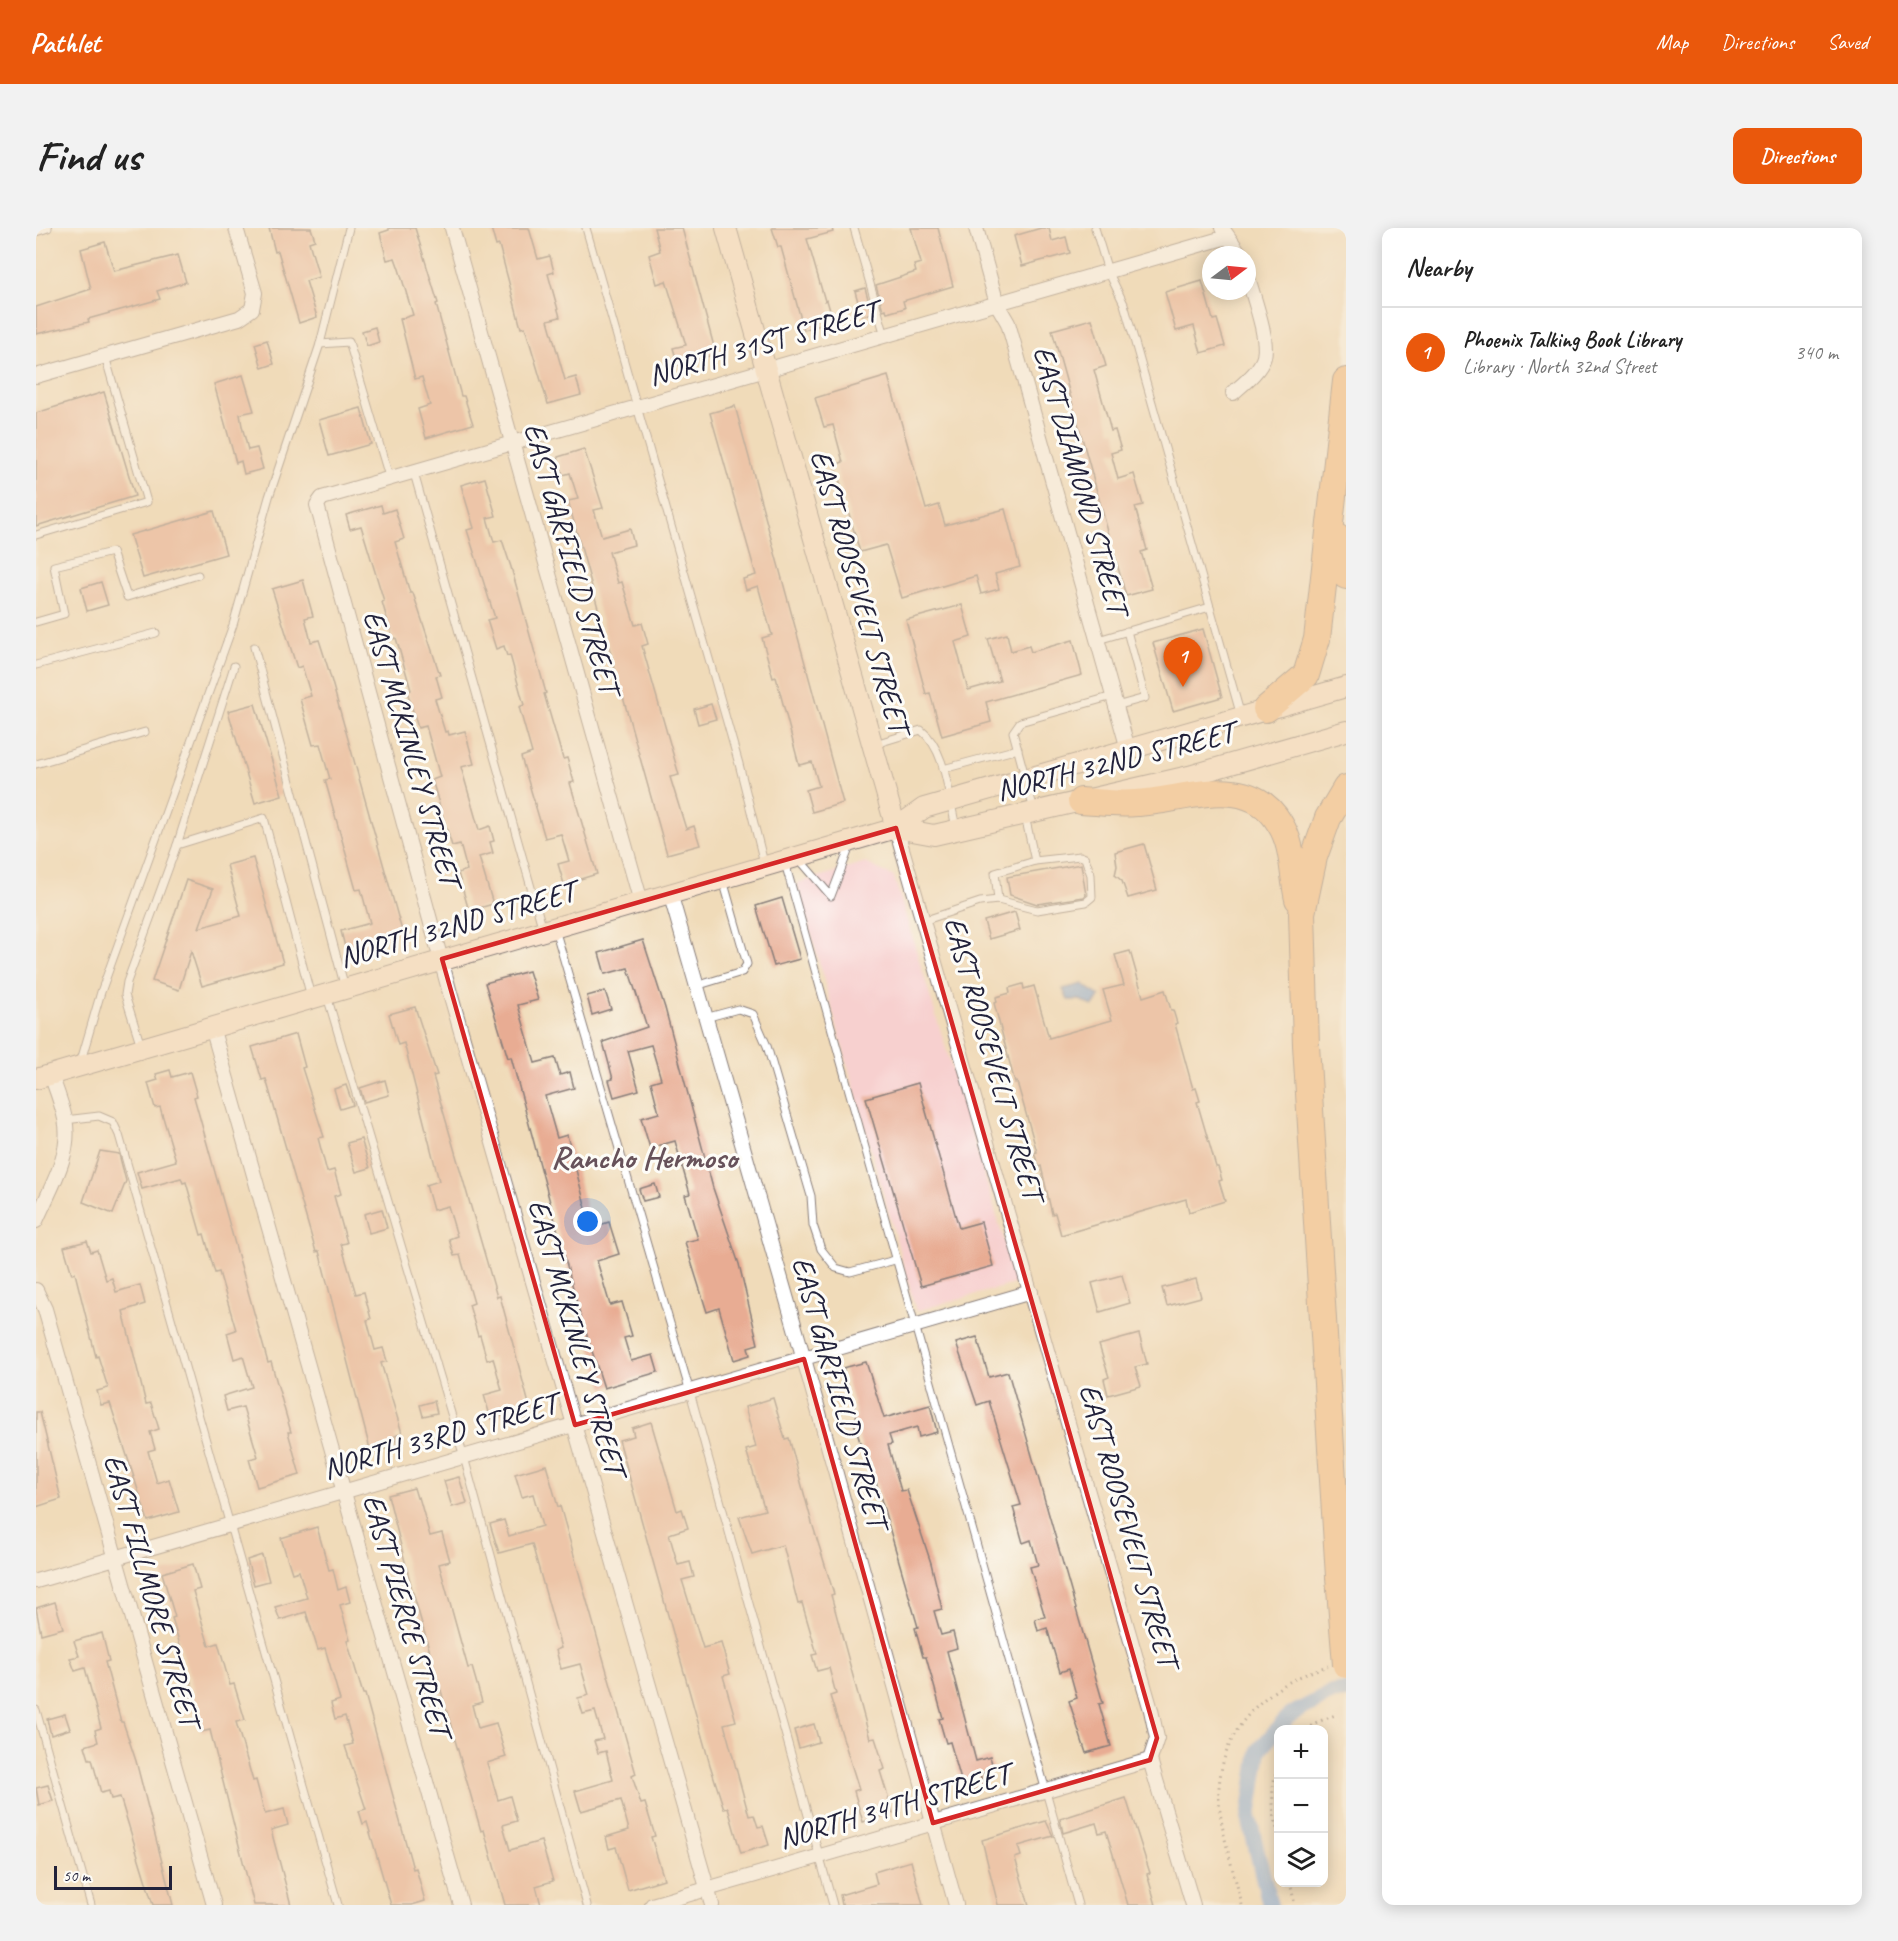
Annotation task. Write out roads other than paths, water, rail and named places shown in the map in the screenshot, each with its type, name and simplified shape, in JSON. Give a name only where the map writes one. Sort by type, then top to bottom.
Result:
[{"type":"highway","points":[[1266,709],[1306,675],[1317,639],[1346,381]]},
{"type":"highway","points":[[1333,503],[1336,532],[1346,576]]},
{"type":"highway","points":[[1302,913],[1314,857],[1328,818],[1346,788]]},
{"type":"highway","points":[[1081,801],[1135,804],[1218,791],[1258,800],[1271,811],[1287,839],[1302,913],[1306,1045],[1339,1577],[1338,1665]]},
{"type":"main road","name":"EAST ROOSEVELT STREET","points":[[726,228],[896,828]]},
{"type":"main road","name":"NORTH 32ND STREET","points":[[44,1077],[896,828],[924,808],[1346,687]]},
{"type":"main road","name":"NORTH 32ND STREET","points":[[896,828],[934,835],[1199,773],[1346,731]]},
{"type":"street","points":[[36,376],[239,318],[252,309],[255,293],[236,228]]},
{"type":"street","name":"EAST GARFIELD STREET","points":[[452,228],[642,902]]},
{"type":"street","name":"EAST DIAMOND STREET","points":[[976,228],[997,304],[1008,322],[1128,749]]},
{"type":"street","points":[[1225,232],[1235,246]]},
{"type":"street","name":"NORTH 31ST STREET","points":[[317,505],[322,498],[1108,272],[1225,232]]},
{"type":"street","points":[[1233,393],[1255,371],[1264,357],[1265,342],[1254,300]]},
{"type":"street","name":"EAST MCKINLEY STREET","points":[[317,505],[442,959],[712,1905]]},
{"type":"street","name":"EAST ROOSEVELT STREET","points":[[896,828],[1151,1710],[1157,1738],[1150,1760],[1193,1905]]},
{"type":"street","name":"EAST GARFIELD STREET","points":[[670,894],[804,1359],[956,1905]]},
{"type":"street","name":"EAST PIERCE STREET","points":[[212,1028],[461,1905]]},
{"type":"street","points":[[36,1221],[63,1159],[67,1134],[65,1120],[44,1077]]},
{"type":"street","name":"EAST FILLMORE STREET","points":[[36,1290],[45,1309],[214,1905]]},
{"type":"street","name":"NORTH 33RD STREET","points":[[36,1581],[1031,1292]]},
{"type":"street","name":"NORTH 34TH STREET","points":[[652,1905],[1150,1760]]},
{"type":"lane","points":[[36,232],[48,228]]},
{"type":"lane","points":[[79,1067],[101,992],[233,625],[268,497],[320,344],[349,228]]},
{"type":"lane","points":[[586,228],[638,406],[764,866]]},
{"type":"lane","points":[[854,228],[885,336]]},
{"type":"lane","points":[[1095,228],[1108,272],[1124,304],[1240,716]]},
{"type":"lane","points":[[320,344],[349,342],[390,480]]},
{"type":"lane","points":[[36,535],[147,502],[105,356]]},
{"type":"lane","points":[[414,473],[690,1392],[833,1905]]},
{"type":"lane","points":[[36,622],[64,614],[54,566],[112,552],[127,597],[198,575]]},
{"type":"lane","points":[[1098,640],[1210,607]]},
{"type":"lane","points":[[1035,861],[1026,778],[1014,732],[1020,722],[1115,701],[1145,698],[1127,631]]},
{"type":"lane","points":[[36,665],[156,633]]},
{"type":"lane","points":[[254,647],[328,993],[464,1457],[587,1905]]},
{"type":"lane","points":[[142,1049],[125,996],[127,982],[177,845],[234,666]]},
{"type":"lane","points":[[872,744],[921,730],[933,740],[943,769],[957,829]]},
{"type":"lane","points":[[36,764],[145,732]]},
{"type":"lane","points":[[943,769],[1018,749]]},
{"type":"lane","points":[[177,845],[264,818],[300,956],[328,993]]},
{"type":"lane","points":[[791,858],[831,896],[852,841]]},
{"type":"lane","points":[[923,921],[980,902],[998,900],[1037,910],[1086,902],[1092,897],[1091,875],[1085,858],[1080,855],[1035,861],[995,873],[998,900]]},
{"type":"lane","points":[[791,858],[913,1326],[1078,1905]]},
{"type":"lane","points":[[696,986],[742,972],[747,964],[722,878]]},
{"type":"lane","points":[[705,1018],[738,1009],[753,1014],[767,1046],[812,1196],[813,1225],[821,1249],[836,1268],[850,1272],[895,1260]]},
{"type":"lane","points":[[65,1120],[99,1116],[113,1122],[119,1135],[338,1905]]},
{"type":"lane","points":[[36,1710],[91,1905]]},
{"type":"water","points":[[1083,984],[1100,997],[1093,1006],[1080,1000],[1068,1000],[1063,989]]},
{"type":"waterway","points":[[1270,1905],[1249,1818],[1259,1750],[1290,1715],[1332,1693],[1346,1691]]},
{"type":"place","name":"Phoenix Talking Book Library","points":[[1183,687]]},
{"type":"district","name":"Rancho Hermoso","points":[[644,1157]]}]
